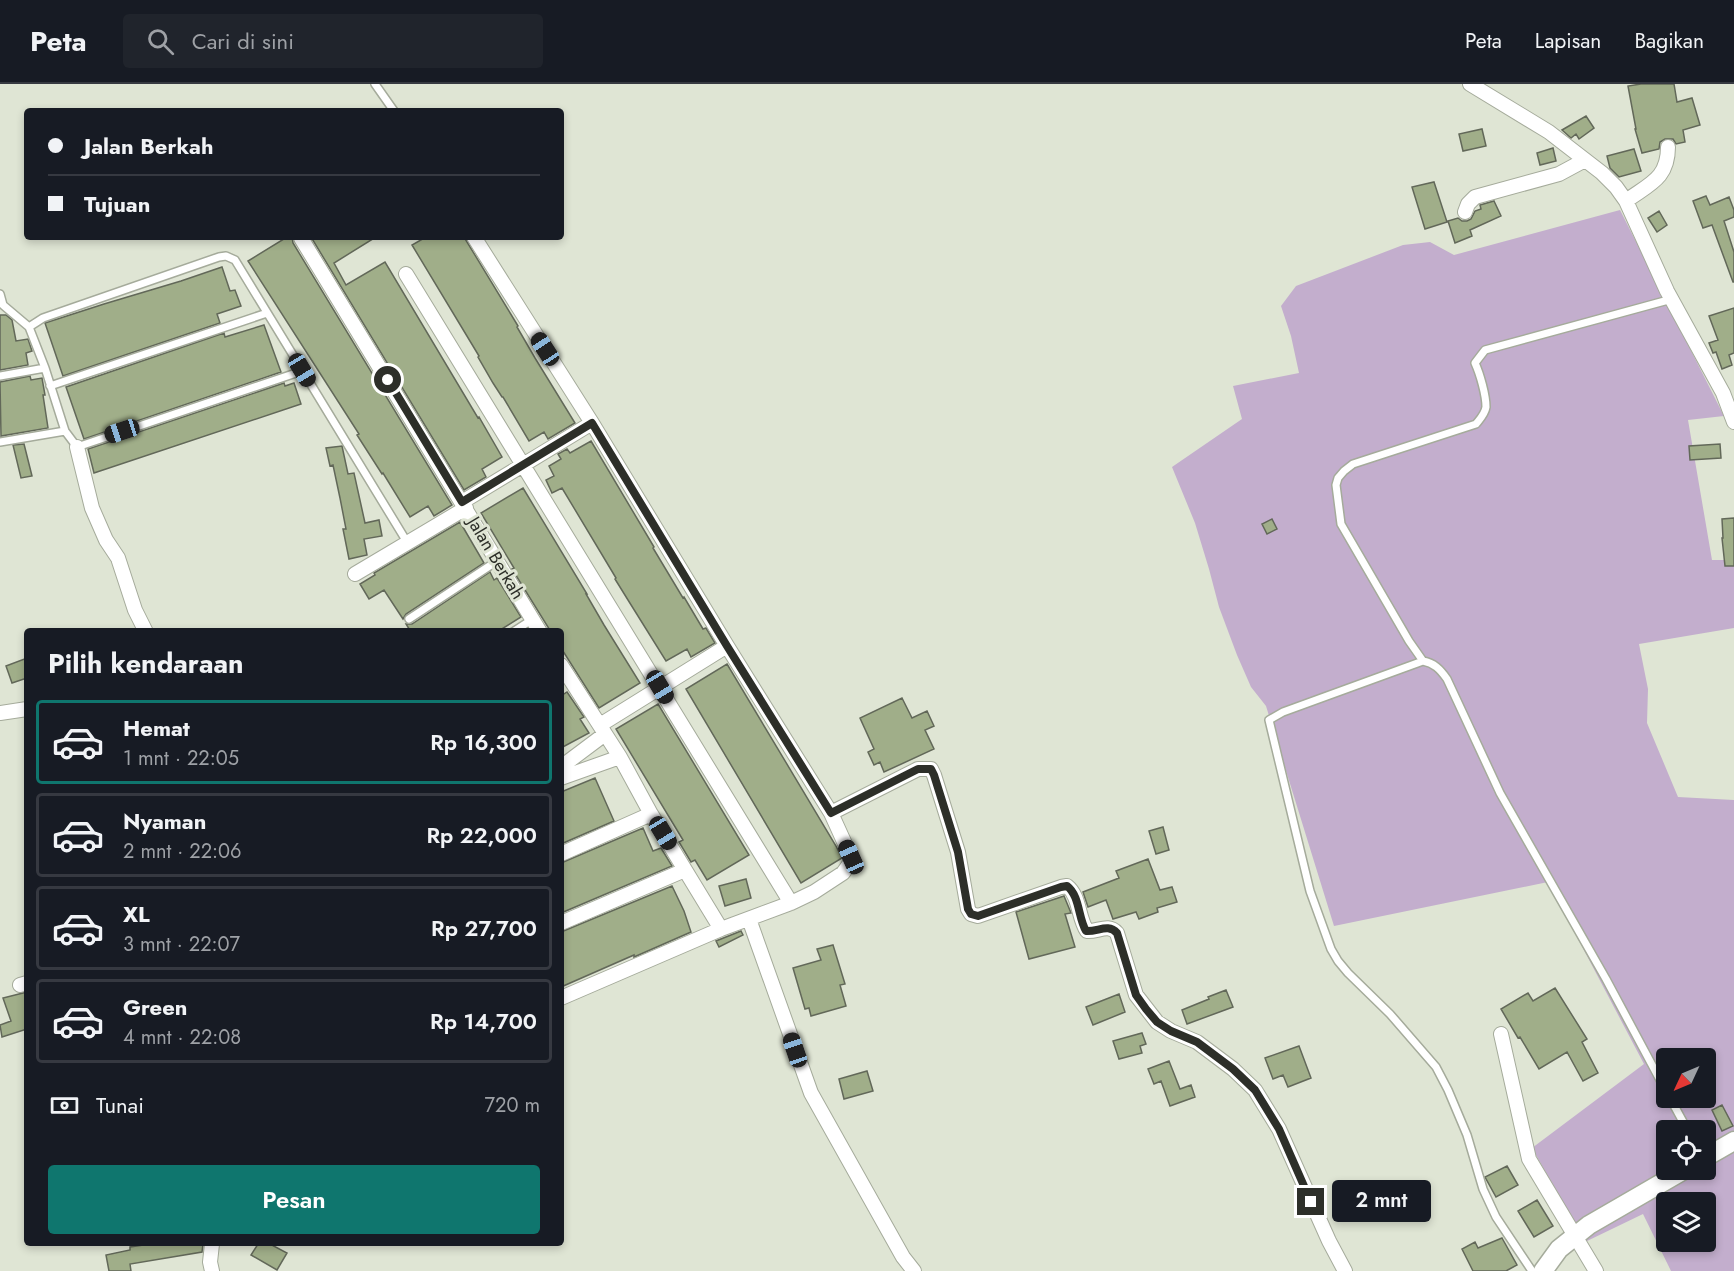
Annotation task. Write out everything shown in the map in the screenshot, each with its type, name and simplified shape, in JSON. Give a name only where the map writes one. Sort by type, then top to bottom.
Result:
[{"type":"street","points":[[1470,84],[1549,132],[1602,172],[1616,187],[1626,201],[1672,299],[1723,393],[1733,418]]},
{"type":"street","points":[[1626,201],[1662,175],[1667,165],[1668,147]]},
{"type":"street","points":[[1465,212],[1468,204],[1475,197],[1559,174],[1586,160]]},
{"type":"street","name":"Jalan Berkah","points":[[302,240],[538,628]]},
{"type":"street","points":[[476,240],[592,423],[831,813],[851,857],[843,873],[814,892],[749,920],[721,928],[564,997]]},
{"type":"street","points":[[406,274],[791,903]]},
{"type":"street","points":[[355,574],[407,543],[523,464],[592,423]]},
{"type":"street","points":[[77,447],[92,508],[117,558],[135,610],[144,628]]},
{"type":"street","points":[[564,764],[602,730],[660,687],[727,646]]},
{"type":"street","points":[[565,681],[620,757],[651,814],[721,928]]},
{"type":"street","points":[[0,713],[24,710]]},
{"type":"street","points":[[564,777],[620,757]]},
{"type":"street","points":[[831,813],[918,769],[931,769],[958,852],[968,909],[971,914],[978,916],[1061,887],[1067,886],[1073,891],[1082,925],[1086,931],[1094,932],[1113,928],[1117,933],[1136,995],[1157,1022],[1197,1042],[1233,1069],[1255,1090],[1279,1129],[1329,1241],[1345,1271]]},
{"type":"street","points":[[564,853],[651,814]]},
{"type":"street","points":[[564,922],[685,870]]},
{"type":"street","points":[[749,920],[811,1093],[903,1257],[914,1271]]},
{"type":"street","points":[[1501,1034],[1529,1159],[1596,1271]]},
{"type":"street","points":[[1716,1151],[1734,1141]]},
{"type":"street","points":[[1543,1271],[1559,1249],[1575,1235],[1667,1180]]},
{"type":"street","points":[[212,1246],[210,1262],[212,1271]]},
{"type":"lane","points":[[375,84],[392,108]]},
{"type":"lane","points":[[29,327],[43,318],[219,257],[226,256],[235,260],[407,543]]},
{"type":"lane","points":[[0,294],[1,305],[29,327],[65,431],[77,447],[302,370]]},
{"type":"lane","points":[[1423,661],[1341,524],[1336,485],[1338,478],[1353,464],[1476,424],[1486,408],[1480,375],[1475,363],[1485,350],[1672,299]]},
{"type":"lane","points":[[50,386],[267,313]]},
{"type":"lane","points":[[0,376],[45,368]]},
{"type":"lane","points":[[0,442],[65,431]]},
{"type":"lane","points":[[409,620],[497,561]]},
{"type":"lane","points":[[519,628],[532,619]]},
{"type":"lane","points":[[1532,1271],[1496,1217],[1483,1189],[1467,1135],[1436,1067],[1390,1014],[1338,962],[1331,949],[1310,891],[1269,723],[1271,717],[1423,661],[1436,666],[1447,679],[1500,793],[1595,958],[1656,1072]]},
{"type":"shaded area","points":[[1620,210],[1724,416],[1688,420],[1712,560],[1734,560],[1734,628],[1639,644],[1648,689],[1647,723],[1678,797],[1734,800],[1734,1271],[1671,1271],[1662,1252],[1716,1252],[1716,1192],[1656,1192],[1656,1240],[1643,1214],[1585,1242],[1532,1148],[1644,1064],[1548,882],[1334,926],[1266,706],[1251,687],[1237,655],[1219,607],[1195,523],[1172,467],[1242,419],[1233,386],[1299,373],[1291,336],[1281,306],[1296,286],[1403,245],[1430,242],[1454,255]]},
{"type":"building","points":[[1674,84],[1677,102],[1692,98],[1700,125],[1683,130],[1685,142],[1676,144],[1673,139],[1665,139],[1660,142],[1659,149],[1642,153],[1635,129],[1628,86]]},
{"type":"building","points":[[1586,116],[1594,128],[1579,139],[1576,134],[1571,138],[1562,130]]},
{"type":"building","points":[[1482,129],[1486,146],[1463,151],[1459,134]]},
{"type":"building","points":[[1553,148],[1556,161],[1540,165],[1537,153]]},
{"type":"building","points":[[1634,149],[1641,171],[1619,177],[1610,168],[1607,156]]},
{"type":"building","points":[[1434,182],[1447,222],[1425,229],[1412,187]]},
{"type":"building","points":[[1706,196],[1710,205],[1729,197],[1734,210],[1734,217],[1724,221],[1734,252],[1734,282],[1712,225],[1703,228],[1693,201]]},
{"type":"building","points":[[1494,201],[1501,216],[1470,230],[1472,236],[1455,243],[1448,221],[1458,218],[1467,221],[1471,219],[1475,211],[1481,209],[1480,205]]},
{"type":"building","points":[[1659,211],[1667,225],[1657,232],[1648,218]]},
{"type":"building","points":[[282,240],[292,240],[452,505],[434,516],[428,506],[410,517],[248,261]]},
{"type":"building","points":[[313,240],[371,240],[334,263],[346,285],[385,262],[479,417],[502,457],[482,469],[486,477],[464,490]]},
{"type":"building","points":[[421,240],[466,240],[575,423],[548,439],[544,432],[529,441],[412,245]]},
{"type":"building","points":[[222,267],[230,291],[235,290],[241,306],[217,314],[220,323],[63,376],[45,323]]},
{"type":"building","points":[[1734,308],[1734,353],[1729,355],[1732,365],[1722,369],[1716,352],[1713,353],[1709,343],[1718,340],[1709,316]]},
{"type":"building","points":[[0,315],[6,315],[12,320],[16,341],[28,339],[32,351],[26,353],[28,365],[0,370]]},
{"type":"building","points":[[264,325],[281,372],[84,439],[66,387],[224,333],[225,337]]},
{"type":"building","points":[[30,376],[31,380],[42,378],[48,428],[1,436],[0,382]]},
{"type":"building","points":[[284,383],[285,386],[294,383],[301,404],[94,473],[88,449]]},
{"type":"building","points":[[591,441],[683,598],[715,643],[691,657],[687,649],[666,661],[562,488],[552,493],[546,480],[554,476],[549,466],[561,459],[558,454],[567,449],[570,453]]},
{"type":"building","points":[[24,444],[32,476],[21,478],[13,445]]},
{"type":"building","points":[[1720,444],[1721,458],[1690,460],[1689,446]]},
{"type":"building","points":[[342,446],[348,474],[354,473],[365,523],[379,520],[382,536],[364,539],[367,555],[349,559],[340,498],[333,465],[330,466],[326,448]]},
{"type":"building","points":[[523,488],[640,683],[599,708],[564,653],[564,628],[549,628],[481,513]]},
{"type":"building","points":[[1734,518],[1734,566],[1725,566],[1722,519]]},
{"type":"building","points":[[1272,519],[1277,529],[1267,534],[1262,524]]},
{"type":"building","points":[[460,522],[484,563],[406,614],[403,619],[384,590],[369,599],[360,584],[375,575],[374,573]]},
{"type":"building","points":[[490,572],[494,580],[497,578],[521,617],[503,628],[408,628],[406,624],[412,624]]},
{"type":"building","points":[[24,659],[24,679],[12,683],[6,666]]},
{"type":"building","points":[[727,664],[842,858],[801,883],[686,689]]},
{"type":"building","points":[[567,692],[584,717],[580,719],[589,733],[564,746],[564,694]]},
{"type":"building","points":[[902,698],[912,718],[927,711],[934,726],[925,730],[934,749],[884,772],[880,762],[874,765],[868,752],[874,749],[860,718]]},
{"type":"building","points":[[658,704],[749,855],[707,880],[695,860],[691,862],[679,842],[683,840],[616,729]]},
{"type":"building","points":[[595,778],[614,821],[564,843],[564,791]]},
{"type":"building","points":[[1163,827],[1169,850],[1156,854],[1149,831]]},
{"type":"building","points":[[643,828],[653,851],[661,848],[672,866],[564,912],[564,862]]},
{"type":"building","points":[[1148,859],[1160,890],[1172,887],[1177,902],[1157,908],[1158,912],[1139,919],[1136,912],[1113,919],[1106,900],[1088,907],[1083,892],[1119,878],[1116,871]]},
{"type":"building","points":[[746,879],[751,898],[725,906],[719,886]]},
{"type":"building","points":[[672,886],[691,932],[564,986],[564,931]]},
{"type":"building","points":[[1064,896],[1071,913],[1065,914],[1075,947],[1029,959],[1016,912]]},
{"type":"building","points":[[741,931],[743,935],[719,947],[716,941]]},
{"type":"building","points":[[833,945],[845,984],[840,985],[846,1006],[811,1016],[809,1008],[805,1009],[793,968],[821,960],[817,949]]},
{"type":"building","points":[[1555,988],[1587,1039],[1582,1042],[1598,1073],[1583,1081],[1567,1052],[1539,1069],[1501,1009],[1528,993],[1533,1001]]},
{"type":"building","points":[[1226,990],[1233,1007],[1187,1024],[1182,1010]]},
{"type":"building","points":[[24,993],[24,1030],[2,1037],[0,1025],[11,1021],[3,998]]},
{"type":"building","points":[[1119,994],[1125,1012],[1093,1025],[1086,1007]]},
{"type":"building","points":[[1142,1033],[1146,1044],[1140,1046],[1142,1053],[1119,1059],[1113,1041]]},
{"type":"building","points":[[1299,1046],[1311,1078],[1288,1087],[1283,1075],[1273,1079],[1265,1058]]},
{"type":"building","points":[[1169,1061],[1180,1089],[1191,1085],[1195,1097],[1170,1106],[1161,1081],[1154,1084],[1148,1069]]},
{"type":"building","points":[[867,1071],[873,1091],[844,1099],[839,1079]]},
{"type":"building","points":[[1722,1105],[1733,1126],[1722,1131],[1712,1110]]},
{"type":"building","points":[[1507,1166],[1518,1185],[1496,1197],[1485,1177]]},
{"type":"building","points":[[1537,1200],[1553,1226],[1534,1237],[1518,1211]]},
{"type":"building","points":[[1502,1238],[1517,1265],[1506,1271],[1473,1271],[1462,1249],[1475,1242],[1478,1248]]},
{"type":"building","points":[[203,1246],[202,1252],[130,1264],[131,1271],[109,1271],[106,1255],[130,1250],[130,1247]]},
{"type":"building","points":[[257,1246],[274,1246],[287,1253],[277,1270],[251,1255]]},
{"type":"route","points":[[388,380],[462,502],[592,423],[831,813],[918,769],[931,769],[958,852],[968,909],[971,914],[978,916],[1061,887],[1067,886],[1073,891],[1082,925],[1086,931],[1094,932],[1113,928],[1117,933],[1136,995],[1157,1022],[1197,1042],[1233,1069],[1255,1090],[1279,1129],[1311,1202]]}]
